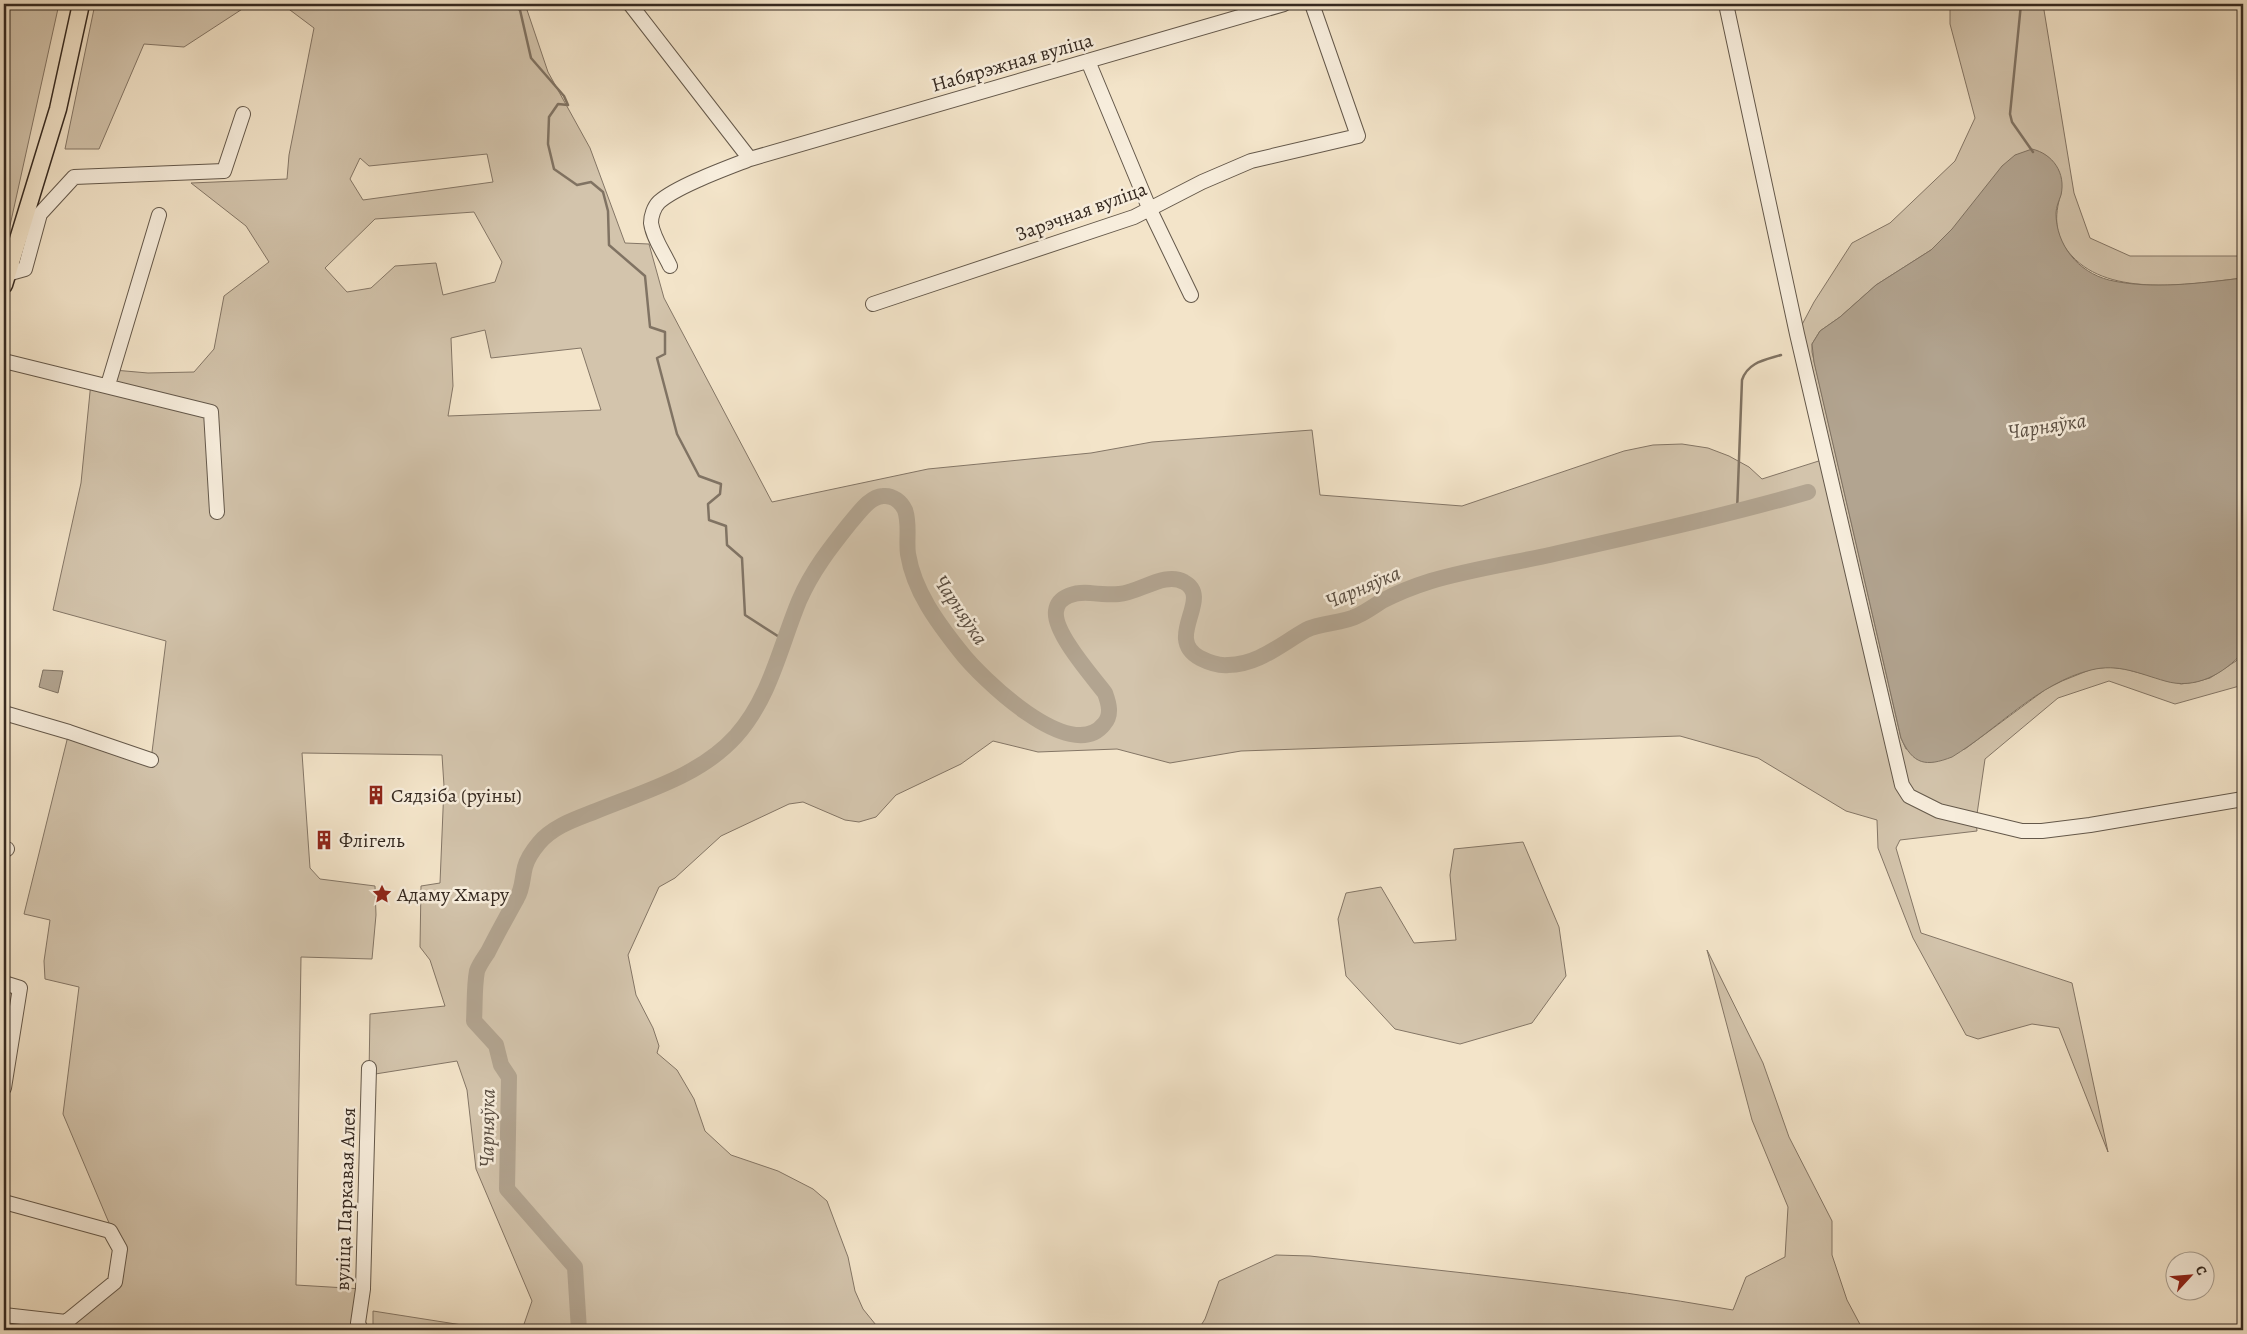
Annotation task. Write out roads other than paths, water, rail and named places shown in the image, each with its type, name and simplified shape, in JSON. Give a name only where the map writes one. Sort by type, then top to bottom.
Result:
[{"type":"main road","points":[[6,279],[58,109],[81,4]]},
{"type":"street","points":[[630,4],[750,159]]},
{"type":"street","name":"Набярэжная вуліца","points":[[670,266],[654,233],[652,214],[660,201],[704,178],[750,159],[1284,4]]},
{"type":"street","name":"Зарэчная вуліца","points":[[873,304],[1150,210],[1202,182],[1251,161],[1358,136],[1312,4]]},
{"type":"street","points":[[1726,4],[1797,334],[1902,785],[1909,796],[1939,812],[2022,831],[2068,829],[2243,799]]},
{"type":"street","points":[[1088,61],[1150,210],[1191,295]]},
{"type":"street","points":[[6,279],[25,269],[40,214],[74,177],[224,171],[242,114]]},
{"type":"street","points":[[108,385],[159,215]]},
{"type":"street","points":[[4,361],[212,412],[217,512]]},
{"type":"street","points":[[4,713],[69,732],[151,760]]},
{"type":"street","points":[[4,983],[20,988],[4,1088]]},
{"type":"street","name":"вуліца Паркавая Алея","points":[[360,1330],[358,1323],[363,1290],[369,1068]]},
{"type":"street","points":[[4,1202],[110,1231],[120,1249],[115,1282],[66,1322],[4,1315]]},
{"type":"water","points":[[2032,149],[2046,155],[2060,172],[2062,187],[2056,213],[2060,236],[2071,255],[2088,271],[2109,280],[2142,285],[2176,285],[2243,278],[2243,652],[2218,673],[2198,682],[2176,683],[2129,670],[2110,668],[2091,670],[2072,676],[2036,696],[1952,757],[1928,763],[1916,759],[1910,754],[1901,738],[1814,362],[1812,344],[1820,331],[1840,317],[1876,285],[1931,250],[1952,229],[2002,166],[2015,155]]},
{"type":"water","points":[[43,670],[63,671],[58,693],[39,687]]},
{"type":"waterway","points":[[511,4],[520,10],[531,58],[564,96],[568,105],[558,104],[549,117],[548,144],[554,169],[577,185],[591,182],[603,192],[608,211],[609,245],[645,276],[650,327],[665,332],[665,354],[657,358],[677,434],[699,476],[721,484],[720,494],[708,504],[709,520],[726,526],[727,545],[742,558],[745,615],[784,640]]},
{"type":"waterway","points":[[2021,4],[2010,114],[2012,122],[2033,152]]},
{"type":"waterway","points":[[1737,512],[1742,380],[1748,369],[1753,365],[1781,355]]},
{"type":"waterway","name":"Чарняўка","points":[[579,1330],[575,1267],[507,1189],[509,1077],[501,1065],[496,1045],[474,1021],[477,971],[519,894],[527,861],[545,837],[573,820],[652,789],[689,772],[722,750],[736,736],[748,721],[766,689],[799,601],[810,580],[843,532],[873,499],[883,496],[890,497],[899,502],[905,510],[908,554],[915,581],[935,617],[951,640],[971,663],[1006,697],[1027,713],[1049,726],[1070,734],[1089,734],[1107,721],[1109,705],[1105,693],[1074,654],[1057,620],[1056,611],[1060,601],[1074,594],[1127,593],[1160,581],[1177,579],[1192,589],[1194,598],[1186,640],[1190,650],[1200,658],[1213,663],[1224,665],[1239,664],[1249,662],[1269,653],[1306,630],[1351,619],[1394,595],[1431,581],[1473,570],[1677,526],[1808,492]]},
{"type":"place","name":"Сядзіба (руіны)","points":[[376,795]]},
{"type":"place","name":"Флігель","points":[[324,840]]},
{"type":"place","name":"Адаму Хмару","points":[[382,894]]}]
